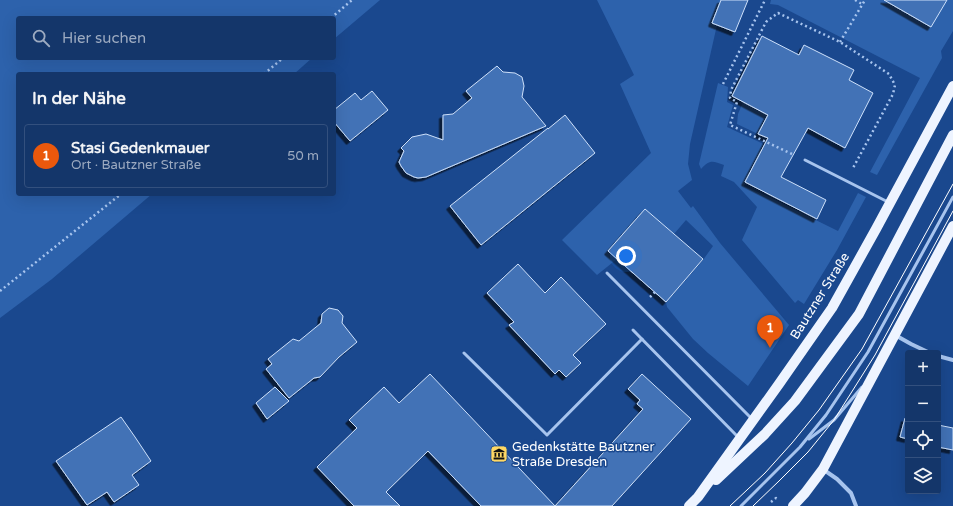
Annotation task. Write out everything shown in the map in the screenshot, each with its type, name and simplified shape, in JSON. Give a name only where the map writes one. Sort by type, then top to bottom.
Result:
[{"type":"main road","name":"Bautzner Straße","points":[[689,506],[698,497],[754,420],[832,308],[953,86]]},
{"type":"main road","points":[[698,497],[765,434],[795,401],[859,314],[953,135]]},
{"type":"main road","points":[[793,506],[824,469],[953,226]]},
{"type":"street","points":[[895,335],[924,350]]},
{"type":"street","points":[[941,357],[953,360]]},
{"type":"street","points":[[824,469],[851,493],[856,506]]},
{"type":"lane","points":[[805,160],[890,202]]},
{"type":"lane","points":[[741,506],[800,448],[826,415],[868,352],[953,197]]},
{"type":"lane","points":[[607,273],[754,420]]},
{"type":"lane","points":[[633,330],[740,439]]},
{"type":"lane","points":[[464,353],[547,435],[642,339]]},
{"type":"lane","points":[[804,442],[834,420],[877,369]]},
{"type":"path","points":[[333,16],[352,0]]},
{"type":"path","points":[[723,84],[764,0]]},
{"type":"path","points":[[855,0],[862,4]]},
{"type":"path","points":[[840,42],[865,0]]},
{"type":"path","points":[[805,160],[730,125],[737,102],[730,98],[731,90],[766,22],[778,13],[840,42],[889,74],[895,85],[893,94],[846,180]]},
{"type":"path","points":[[266,72],[281,60]]},
{"type":"path","points":[[0,291],[119,196]]},
{"type":"shaded area","points":[[0,0],[380,0],[336,37],[336,16],[16,16],[16,60],[310,60],[296,72],[16,72],[16,196],[150,196],[52,279],[0,318]]},
{"type":"shaded area","points":[[597,0],[721,0],[712,23],[717,25],[690,144],[688,164],[692,180],[678,191],[691,208],[693,206],[720,243],[789,325],[748,386],[693,339],[667,307],[666,302],[703,260],[713,246],[686,220],[674,234],[645,209],[608,251],[617,259],[597,275],[562,240],[651,153],[620,84],[634,75]]},
{"type":"shaded area","points":[[771,0],[953,0],[953,31],[941,51],[942,58],[877,175],[870,172],[920,78],[778,5],[770,4]]},
{"type":"shaded area","points":[[718,83],[728,87],[727,102],[733,105],[727,127],[768,146],[755,164],[744,186],[838,231],[858,193],[866,197],[837,250],[804,304],[798,300],[795,303],[742,240],[757,207],[734,182],[721,176],[724,165],[716,162],[709,162],[701,169],[699,164]]},
{"type":"shaded area","points":[[743,102],[768,115],[758,134],[737,124],[738,114]]},
{"type":"building","points":[[721,0],[748,0],[735,32],[712,23]]},
{"type":"building","points":[[884,0],[947,0],[931,27]]},
{"type":"building","points":[[762,36],[799,55],[804,45],[854,70],[849,80],[873,93],[845,148],[808,128],[781,177],[826,200],[817,219],[745,182],[768,138],[758,134],[768,115],[732,96]]},
{"type":"building","points":[[497,66],[503,72],[515,73],[522,77],[524,86],[522,97],[546,126],[426,177],[418,178],[406,173],[399,162],[404,151],[401,148],[412,137],[426,134],[443,140],[443,115],[453,114],[472,98],[466,91]]},
{"type":"building","points":[[372,91],[388,110],[350,141],[336,124],[336,108],[355,93],[361,100]]},
{"type":"building","points":[[565,115],[595,153],[481,245],[450,206]]},
{"type":"building","points":[[645,209],[703,259],[666,302],[608,251]]},
{"type":"building","points":[[518,264],[545,293],[561,277],[606,324],[573,355],[581,363],[566,377],[559,370],[555,374],[509,325],[514,322],[487,293]]},
{"type":"building","points":[[329,308],[338,310],[343,316],[342,323],[357,342],[339,357],[320,377],[314,378],[289,398],[266,369],[272,364],[268,359],[293,339],[299,341],[321,323],[322,314]]},
{"type":"building","points":[[430,374],[555,506],[481,506],[428,451],[386,492],[400,506],[354,506],[317,467],[357,428],[349,420],[384,387],[399,403]]},
{"type":"building","points":[[642,374],[691,419],[612,506],[555,506],[643,409],[637,404],[640,400],[628,389]]},
{"type":"building","points":[[275,387],[289,401],[267,419],[256,403]]},
{"type":"building","points":[[121,417],[151,461],[132,475],[139,485],[114,502],[107,492],[87,505],[56,461]]},
{"type":"building","points":[[905,418],[905,438],[900,437]]},
{"type":"building","points":[[941,426],[953,428],[953,450],[941,448]]},
{"type":"tram line","points":[[730,506],[765,473],[792,443],[819,410],[862,349],[953,184]]},
{"type":"tram line","points":[[753,506],[808,452],[834,420],[875,355],[953,211]]},
{"type":"place","name":"Stasi Gedenkmauer","points":[[770,348]]},
{"type":"place","name":"Gedenkstätte Bautzner Straße Dresden","points":[[499,454]]}]
